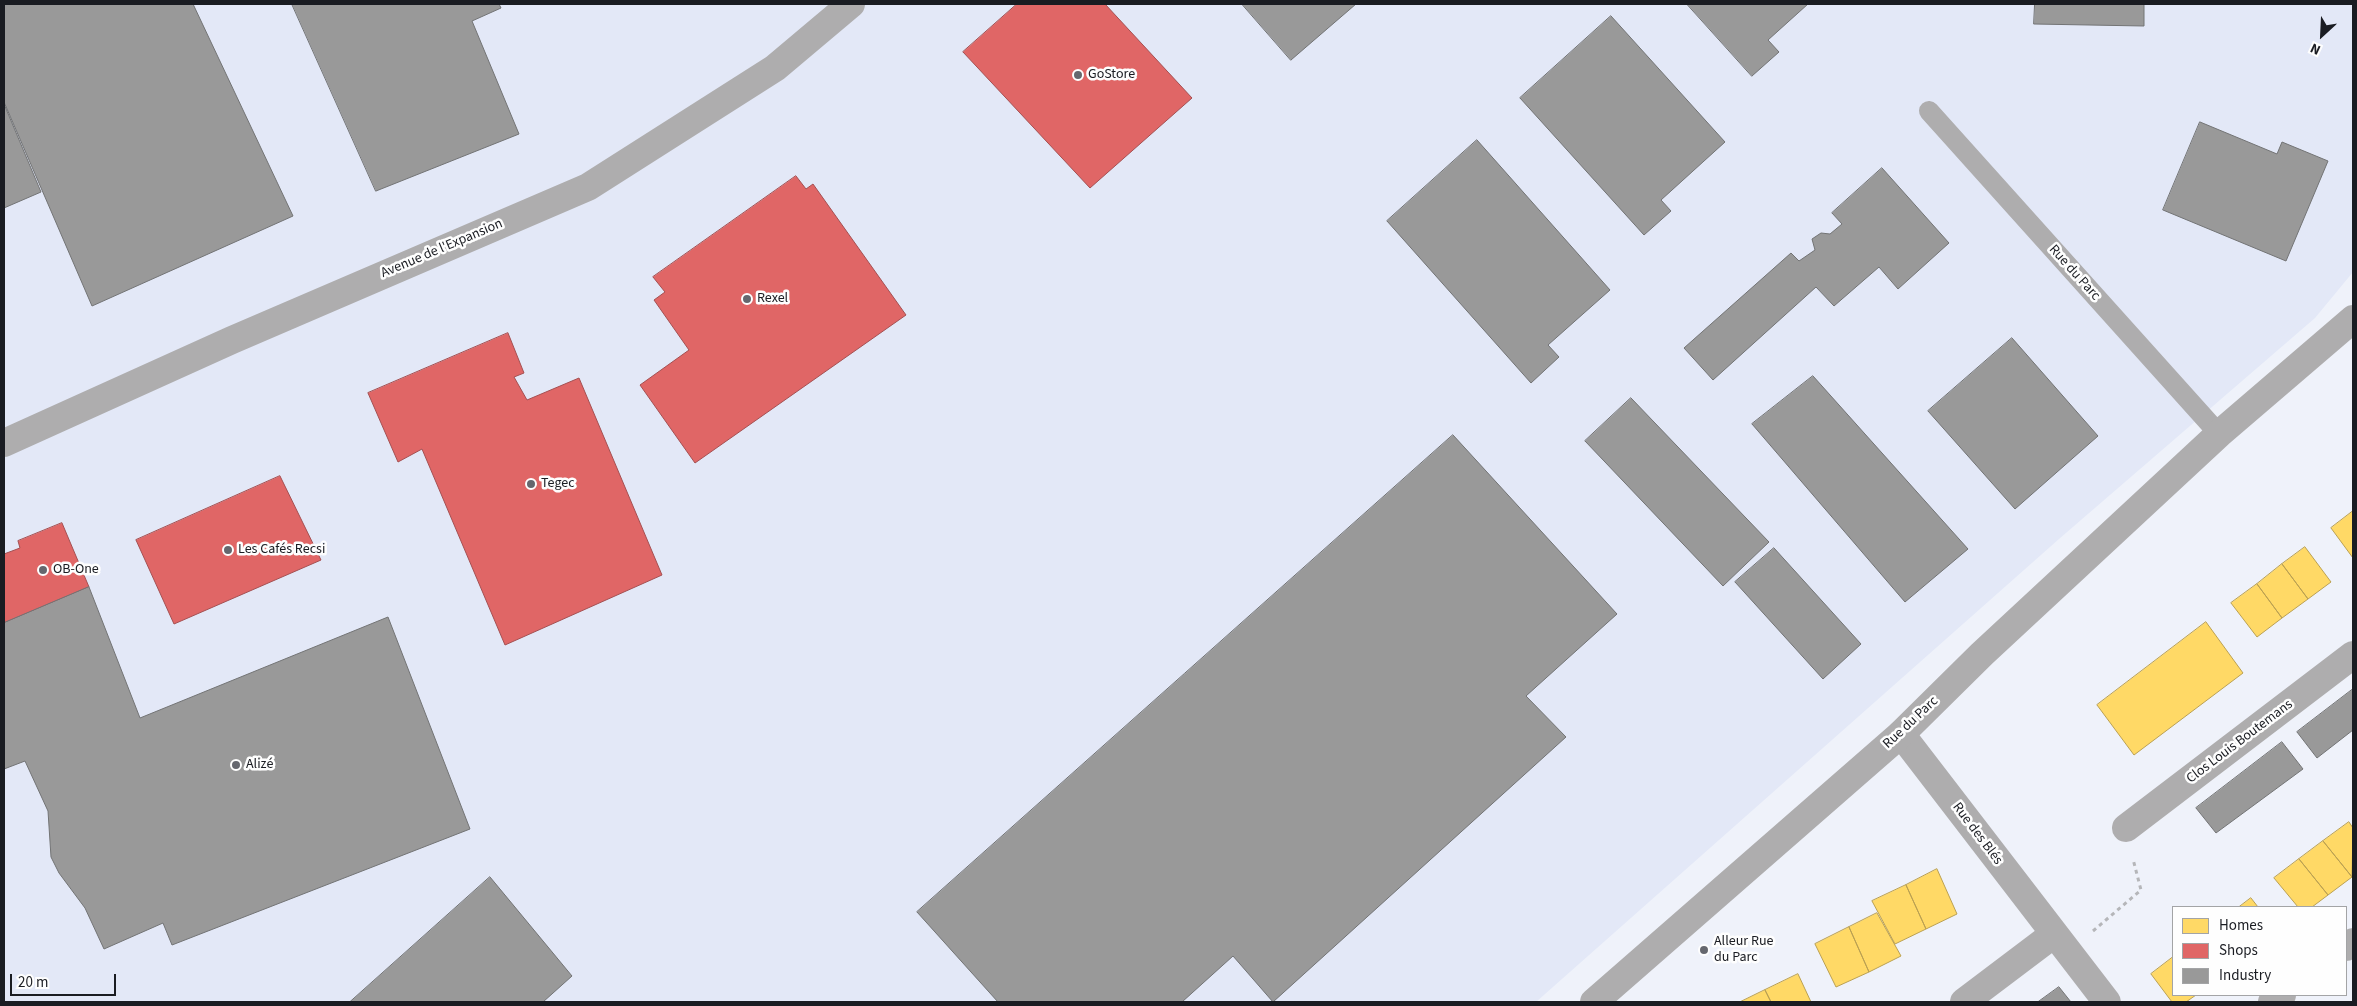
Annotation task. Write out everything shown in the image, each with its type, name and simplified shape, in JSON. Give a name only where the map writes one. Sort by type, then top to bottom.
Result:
[{"type":"street","name":"Avenue de l'Expansion","points":[[4,443],[232,340],[588,187],[775,68],[851,4]]},
{"type":"street","name":"Rue du Parc","points":[[1594,1002],[1901,734],[1982,654],[2219,434],[2353,319]]},
{"type":"street","name":"Clos Louis Boutemans","points":[[2126,828],[2353,655]]},
{"type":"street","name":"Rue des Blés","points":[[1901,734],[2107,1002]]},
{"type":"street","points":[[1964,1002],[2061,943]]},
{"type":"lane","name":"Rue du Parc","points":[[1929,111],[2219,434]]},
{"type":"path","points":[[2061,943],[2140,890],[2126,828]]},
{"type":"shaded area","points":[[4,4],[2353,4],[2353,272],[2315,318],[2059,539],[1536,1002],[4,1002]]},
{"type":"building: Homes","points":[[2353,511],[2353,558],[2331,528]]},
{"type":"building: Homes","points":[[2305,547],[2331,582],[2308,599],[2282,564]]},
{"type":"building: Homes","points":[[2282,564],[2308,599],[2282,618],[2257,584]]},
{"type":"building: Homes","points":[[2257,584],[2282,618],[2257,637],[2231,603]]},
{"type":"building: Homes","points":[[2206,622],[2243,673],[2134,755],[2097,705]]},
{"type":"building: Homes","points":[[2349,822],[2353,828],[2352,877],[2323,841]]},
{"type":"building: Homes","points":[[2323,841],[2352,877],[2328,895],[2299,859]]},
{"type":"building: Homes","points":[[2299,859],[2328,895],[2313,906],[2297,906],[2274,878]]},
{"type":"building: Homes","points":[[1937,869],[1957,914],[1926,929],[1906,885]]},
{"type":"building: Homes","points":[[1906,885],[1926,929],[1895,944],[1872,901]]},
{"type":"building: Homes","points":[[2251,898],[2257,906],[2240,906]]},
{"type":"building: Homes","points":[[1877,913],[1901,956],[1869,972],[1849,927]]},
{"type":"building: Homes","points":[[1849,927],[1869,972],[1836,987],[1815,944]]},
{"type":"building: Homes","points":[[2172,958],[2172,996],[2195,996],[2186,1002],[2172,1002],[2151,974]]},
{"type":"building: Homes","points":[[1798,974],[1811,1002],[1771,1002],[1765,990]]},
{"type":"building: Homes","points":[[1765,990],[1771,1002],[1740,1002]]},
{"type":"building: Shops","name":"GoStore","points":[[1017,4],[1105,4],[1192,98],[1090,188],[963,52]]},
{"type":"building: Shops","points":[[796,176],[806,189],[813,184],[906,315],[695,463],[640,385],[689,350],[654,300],[665,292],[653,277]]},
{"type":"building: Shops","name":"Tegec","points":[[508,333],[524,373],[514,377],[527,400],[579,378],[662,575],[505,645],[422,449],[398,462],[368,393]]},
{"type":"building: Shops","name":"Les Cafés Recsi","points":[[280,476],[321,560],[174,624],[136,540]]},
{"type":"building: Shops","name":"OB-One","points":[[62,523],[89,587],[4,623],[4,554],[20,548],[18,541]]},
{"type":"building: Industry","points":[[4,4],[193,4],[293,216],[92,306],[4,102]]},
{"type":"building: Industry","points":[[292,4],[499,4],[501,8],[472,21],[519,134],[376,191]]},
{"type":"building: Industry","points":[[1242,4],[1356,4],[1291,60]]},
{"type":"building: Industry","points":[[1687,4],[1808,4],[1768,40],[1779,52],[1752,76]]},
{"type":"building: Industry","points":[[2035,4],[2144,4],[2144,26],[2034,24]]},
{"type":"building: Industry","points":[[1611,16],[1725,142],[1661,200],[1671,211],[1644,235],[1520,98]]},
{"type":"building: Industry","points":[[4,104],[41,192],[4,208]]},
{"type":"building: Industry","points":[[2200,122],[2277,154],[2282,142],[2328,161],[2286,261],[2163,210]]},
{"type":"building: Industry","points":[[1477,140],[1610,290],[1548,345],[1559,357],[1531,383],[1387,221]]},
{"type":"building: Industry","points":[[1882,168],[1949,243],[1898,289],[1879,267],[1834,306],[1816,287],[1713,380],[1684,348],[1791,253],[1799,261],[1815,250],[1812,239],[1821,233],[1830,234],[1842,224],[1832,213]]},
{"type":"building: Industry","points":[[2012,338],[2098,436],[2015,509],[1928,411]]},
{"type":"building: Industry","points":[[1813,376],[1968,549],[1905,602],[1752,424]]},
{"type":"building: Industry","points":[[1631,398],[1769,542],[1723,586],[1585,441]]},
{"type":"building: Industry","points":[[1453,435],[1617,614],[1526,696],[1566,737],[1273,1002],[1233,956],[1182,1002],[998,1002],[917,912]]},
{"type":"building: Industry","points":[[1774,548],[1861,644],[1823,679],[1735,582]]},
{"type":"building: Industry","name":"Alizé","points":[[89,587],[140,718],[388,617],[470,829],[172,945],[163,923],[104,949],[85,908],[59,873],[51,857],[48,811],[25,761],[4,769],[4,623]]},
{"type":"building: Industry","points":[[2353,689],[2353,730],[2317,758],[2297,732]]},
{"type":"building: Industry","points":[[2282,742],[2303,769],[2216,833],[2196,808]]},
{"type":"building: Industry","points":[[490,877],[572,976],[543,1002],[350,1002]]},
{"type":"building: Industry","points":[[2059,987],[2071,1002],[2038,1002]]},
{"type":"place","name":"GoStore","points":[[1078,75]]},
{"type":"place","name":"Rexel","points":[[747,299]]},
{"type":"place","name":"Tegec","points":[[531,484]]},
{"type":"place","name":"Les Cafés Recsi","points":[[228,550]]},
{"type":"place","name":"OB-One","points":[[43,570]]},
{"type":"place","name":"Alizé","points":[[236,765]]},
{"type":"place","name":"Alleur Rue du Parc","points":[[1704,950]]}]
